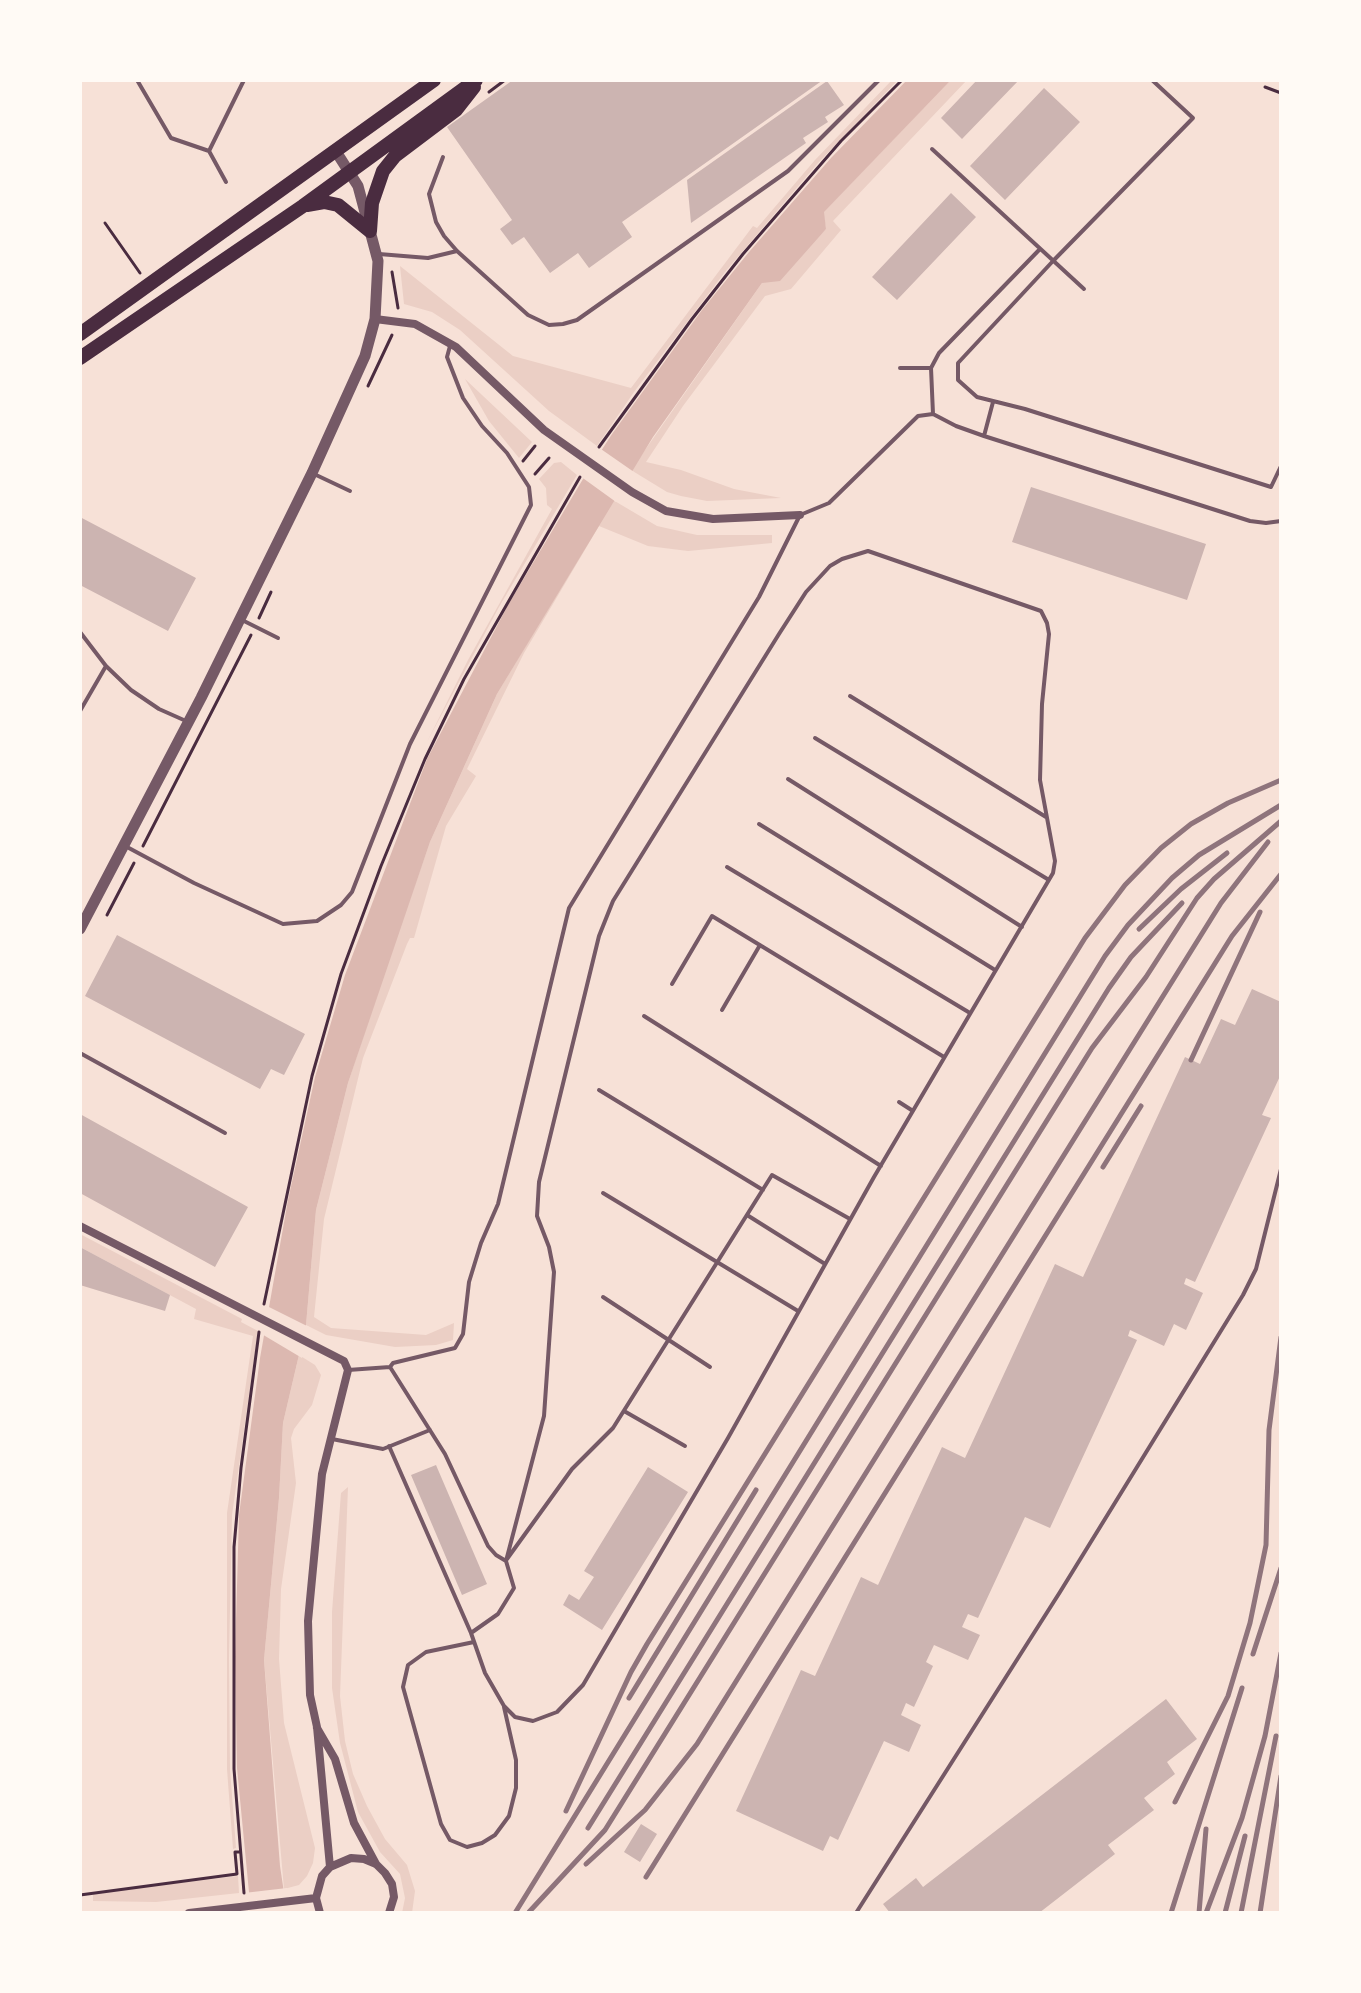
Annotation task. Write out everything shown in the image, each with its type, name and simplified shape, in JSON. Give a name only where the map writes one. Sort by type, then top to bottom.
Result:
[{"type":"highway","points":[[80,334],[434,80]]},
{"type":"highway","points":[[80,358],[303,206],[478,80]]},
{"type":"highway","points":[[370,231],[372,203],[383,171],[395,156],[456,110],[478,80]]},
{"type":"highway","points":[[303,206],[324,202],[338,205],[370,231]]},
{"type":"street","points":[[80,929],[189,722],[312,473],[365,356],[375,319],[379,287],[376,254],[358,186],[335,150]]},
{"type":"street","points":[[375,319],[415,324],[450,344],[544,430],[632,492],[666,511],[698,518],[800,515]]},
{"type":"street","points":[[80,1226],[339,1357],[348,1370],[322,1474],[308,1621],[310,1695],[317,1727],[330,1867]]},
{"type":"street","points":[[317,1727],[335,1759],[354,1823],[376,1864],[392,1884],[394,1897],[389,1913]]},
{"type":"street","points":[[320,1913],[317,1887],[330,1867],[351,1858],[376,1864]]},
{"type":"street","points":[[189,1913],[316,1898]]},
{"type":"lane","points":[[137,80],[171,138],[209,151],[226,182]]},
{"type":"lane","points":[[209,151],[244,80]]},
{"type":"lane","points":[[443,157],[429,194],[436,222],[457,251],[528,315],[549,325],[577,320],[788,171],[879,80]]},
{"type":"lane","points":[[1152,80],[1193,118],[958,363],[958,380],[977,397],[1025,409],[1271,487],[1281,466]]},
{"type":"lane","points":[[932,149],[1084,289]]},
{"type":"lane","points":[[933,414],[931,368],[939,353],[1040,249]]},
{"type":"lane","points":[[376,254],[428,258],[457,251]]},
{"type":"lane","points":[[124,845],[283,924],[317,921],[341,905],[352,892],[410,744],[531,505],[529,487],[507,453],[482,426],[463,398],[447,357],[450,344]]},
{"type":"lane","points":[[900,368],[931,368]]},
{"type":"lane","points":[[984,436],[993,402]]},
{"type":"lane","points":[[348,1370],[390,1367],[393,1363],[455,1348],[463,1334],[469,1282],[498,1204],[569,908],[759,597],[800,515],[829,503],[918,416],[933,414],[984,436],[1250,521],[1281,521]]},
{"type":"lane","points":[[312,473],[350,491]]},
{"type":"lane","points":[[389,1446],[471,1633],[485,1673],[504,1706],[515,1717],[533,1721],[557,1712],[583,1685],[1049,880],[1055,861],[1040,780],[1040,737],[1049,634],[1041,611],[868,551],[856,553],[830,566],[806,592],[613,901],[599,936],[537,1191],[537,1216],[549,1247],[554,1272],[544,1416],[506,1561],[514,1588],[508,1601],[490,1621],[471,1633]]},
{"type":"lane","points":[[240,619],[278,638]]},
{"type":"lane","points":[[80,632],[106,666],[131,690],[159,709],[189,722]]},
{"type":"lane","points":[[80,711],[106,666]]},
{"type":"lane","points":[[850,696],[1046,817]]},
{"type":"lane","points":[[815,738],[1049,880]]},
{"type":"lane","points":[[788,779],[1022,927]]},
{"type":"lane","points":[[759,824],[995,970]]},
{"type":"lane","points":[[727,867],[970,1013]]},
{"type":"lane","points":[[672,984],[712,916],[944,1057]]},
{"type":"lane","points":[[722,1010],[760,945]]},
{"type":"lane","points":[[644,1016],[881,1166]]},
{"type":"lane","points":[[80,1053],[225,1133]]},
{"type":"lane","points":[[599,1090],[763,1190]]},
{"type":"lane","points":[[899,1102],[913,1111]]},
{"type":"lane","points":[[856,1913],[1060,1592],[1243,1295],[1256,1269],[1281,1169]]},
{"type":"lane","points":[[506,1561],[572,1469],[601,1443],[624,1411],[772,1175],[850,1219]]},
{"type":"lane","points":[[603,1193],[798,1311]]},
{"type":"lane","points":[[747,1215],[825,1264]]},
{"type":"lane","points":[[603,1297],[710,1367]]},
{"type":"lane","points":[[390,1367],[445,1454],[488,1546],[506,1561]]},
{"type":"lane","points":[[624,1411],[685,1446]]},
{"type":"lane","points":[[329,1439],[374,1448],[389,1446],[430,1430]]},
{"type":"lane","points":[[474,1642],[426,1652],[408,1665],[403,1687],[441,1824],[450,1840],[467,1847],[495,1835],[509,1816],[516,1788],[516,1760],[504,1706]]},
{"type":"path","points":[[599,447],[743,254],[841,141],[902,80]]},
{"type":"path","points":[[1265,87],[1281,93]]},
{"type":"path","points":[[105,223],[149,286]]},
{"type":"path","points":[[523,461],[535,446]]},
{"type":"path","points":[[535,474],[549,458]]},
{"type":"path","points":[[264,1304],[315,1064],[341,974],[381,866],[425,759],[464,679],[580,477]]},
{"type":"path","points":[[244,1893],[234,1769],[234,1547],[242,1457],[259,1332]]},
{"type":"path","points":[[80,1895],[237,1874],[235,1852],[240,1852]]},
{"type":"shaded area","points":[[892,80],[898,80],[818,163],[725,272],[597,446],[549,411],[460,330],[432,312],[404,304],[400,266],[513,356],[631,388],[753,226],[757,228],[815,160]]},
{"type":"shaded area","points":[[907,80],[951,80],[824,212],[826,229],[780,281],[762,283],[653,437],[497,694],[430,842],[348,1083],[316,1210],[306,1325],[283,1423],[264,1660],[280,1866],[287,1913],[251,1913],[237,1768],[235,1657],[239,1515],[260,1358],[288,1200],[315,1077],[345,975],[427,759],[508,605],[583,479],[702,310],[749,252],[831,158]]},
{"type":"shaded area","points":[[951,80],[967,80],[833,221],[841,230],[791,289],[765,296],[683,406],[646,462],[681,470],[734,489],[781,498],[707,501],[667,492],[631,470],[762,283],[826,229],[823,212]]},
{"type":"shaded area","points":[[465,379],[532,442],[519,458],[489,421]]},
{"type":"shaded area","points":[[561,462],[577,475],[499,607],[427,742],[468,660],[552,509],[547,505],[546,488],[539,479],[554,463]]},
{"type":"shaded area","points":[[613,500],[657,526],[697,535],[772,535],[772,543],[688,551],[648,546],[599,526],[524,653],[467,769],[476,776],[446,826],[414,938],[410,938],[407,944],[363,1058],[324,1219],[314,1317],[331,1328],[426,1335],[454,1323],[453,1340],[436,1345],[395,1347],[326,1335],[306,1325],[316,1210],[348,1083],[385,970],[430,842],[497,694]]},
{"type":"shaded area","points":[[80,1234],[242,1319],[241,1322],[258,1331],[232,1515],[229,1658],[230,1769],[236,1848],[233,1849],[227,1769],[227,1513],[253,1336],[194,1319],[196,1309],[80,1247]]},
{"type":"shaded area","points":[[299,1355],[315,1365],[321,1375],[312,1405],[291,1438],[296,1483],[281,1589],[279,1659],[284,1723],[315,1848],[307,1876],[299,1885],[284,1889],[264,1660],[283,1423]]},
{"type":"shaded area","points":[[348,1487],[340,1696],[345,1741],[353,1774],[367,1806],[385,1839],[407,1865],[415,1891],[412,1913],[402,1913],[405,1898],[400,1874],[380,1852],[358,1812],[340,1743],[332,1688],[332,1612],[341,1493]]},
{"type":"shaded area","points":[[238,1876],[239,1893],[156,1902],[93,1901],[93,1893]]},
{"type":"pier","points":[[598,447],[634,472],[616,502],[580,476]]},
{"type":"pier","points":[[265,1305],[309,1327],[302,1358],[260,1333]]},
{"type":"pier","points":[[287,1888],[291,1913],[247,1913],[244,1893]]},
{"type":"building","points":[[513,80],[823,80],[622,222],[632,237],[589,268],[578,253],[550,273],[524,237],[512,245],[500,229],[512,220],[447,127]]},
{"type":"building","points":[[977,80],[1019,80],[962,139],[941,118]]},
{"type":"building","points":[[827,81],[844,105],[825,117],[828,122],[803,138],[806,143],[691,223],[687,180]]},
{"type":"building","points":[[1044,88],[1080,122],[1005,200],[970,166]]},
{"type":"building","points":[[951,193],[976,217],[897,300],[872,277]]},
{"type":"building","points":[[1031,487],[1206,544],[1187,600],[1012,542]]},
{"type":"building","points":[[80,517],[196,578],[168,631],[80,585]]},
{"type":"building","points":[[117,935],[305,1034],[284,1075],[271,1069],[260,1089],[85,996]]},
{"type":"building","points":[[1252,989],[1281,1002],[1281,1074],[1262,1115],[1271,1118],[1195,1282],[1186,1278],[1184,1284],[1203,1293],[1186,1330],[1174,1324],[1164,1346],[1130,1330],[1128,1336],[1137,1340],[1050,1528],[1025,1517],[978,1618],[968,1614],[962,1627],[980,1635],[968,1660],[934,1645],[926,1662],[933,1666],[914,1707],[906,1703],[901,1715],[921,1725],[909,1752],[884,1741],[838,1840],[830,1836],[823,1851],[736,1811],[801,1670],[815,1676],[861,1577],[878,1585],[942,1447],[965,1458],[1055,1264],[1083,1277],[1185,1057],[1200,1064],[1221,1019],[1235,1025]]},
{"type":"building","points":[[80,1114],[248,1207],[215,1267],[80,1193]]},
{"type":"building","points":[[80,1247],[170,1295],[165,1311],[80,1285]]},
{"type":"building","points":[[436,1465],[487,1584],[462,1595],[411,1475]]},
{"type":"building","points":[[648,1467],[688,1492],[602,1630],[563,1605],[569,1594],[579,1600],[594,1577],[584,1571]]},
{"type":"building","points":[[1166,1699],[1197,1739],[1167,1762],[1175,1774],[1144,1798],[1154,1810],[1108,1845],[1115,1854],[1039,1913],[890,1913],[883,1904],[916,1878],[923,1887]]},
{"type":"building","points":[[641,1824],[657,1834],[640,1862],[624,1852]]},
{"type":"railway","points":[[566,1811],[647,1644],[1085,938],[1125,885],[1161,848],[1191,824],[1228,803],[1281,780]]},
{"type":"railway","points":[[515,1913],[1105,956],[1128,925],[1172,878],[1199,855],[1281,805]]},
{"type":"railway","points":[[529,1912],[605,1830],[1092,1048],[1146,977],[1197,898],[1214,879],[1281,821]]},
{"type":"railway","points":[[586,1864],[645,1810],[697,1744],[1221,903],[1268,842]]},
{"type":"railway","points":[[1139,929],[1181,889],[1227,853]]},
{"type":"railway","points":[[646,1877],[1232,936],[1281,874]]},
{"type":"railway","points":[[588,1828],[1109,988],[1131,957],[1182,903]]},
{"type":"railway","points":[[1191,1060],[1260,912]]},
{"type":"railway","points":[[1103,1167],[1141,1106]]},
{"type":"railway","points":[[1175,1802],[1228,1696],[1250,1623],[1266,1545],[1269,1430],[1281,1337]]},
{"type":"railway","points":[[629,1698],[756,1490]]},
{"type":"railway","points":[[1253,1654],[1281,1568]]},
{"type":"railway","points":[[1206,1913],[1242,1818],[1265,1736],[1281,1653]]},
{"type":"railway","points":[[1171,1913],[1242,1688]]},
{"type":"railway","points":[[1241,1913],[1276,1736]]},
{"type":"railway","points":[[1260,1913],[1281,1776]]},
{"type":"railway","points":[[1199,1913],[1206,1829]]},
{"type":"railway","points":[[1225,1913],[1245,1836]]}]
